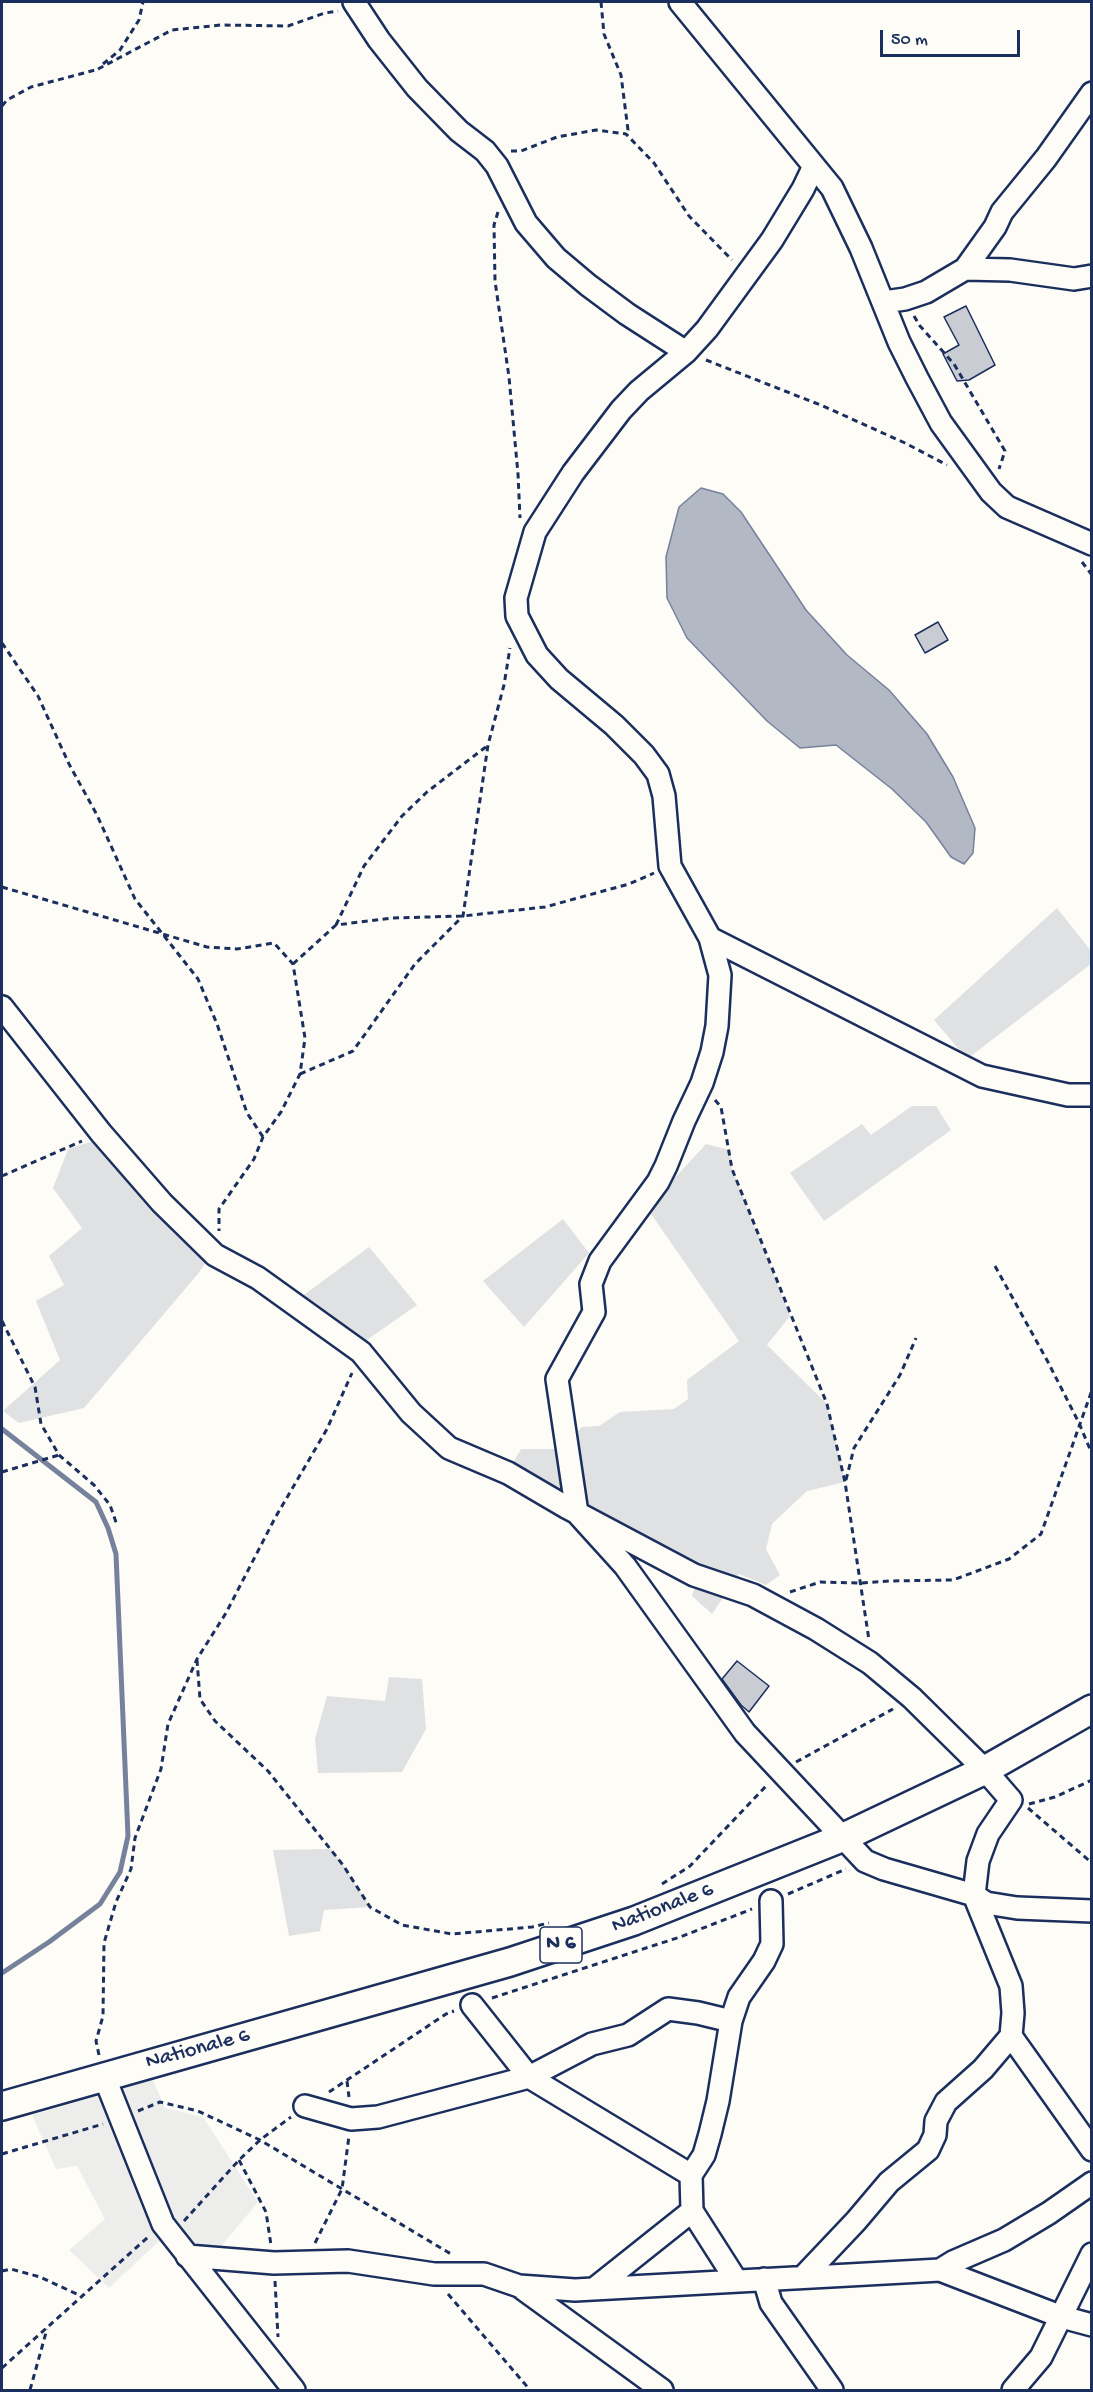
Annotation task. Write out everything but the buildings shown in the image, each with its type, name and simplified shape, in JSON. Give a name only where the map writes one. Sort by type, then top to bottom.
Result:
[{"type":"main road","name":"Nationale 6","points":[[2,2106],[510,1962],[634,1922],[844,1837],[985,1770],[1092,1709]]},
{"type":"street","points":[[680,2],[832,188],[894,300],[899,342],[941,423],[991,492],[1007,507],[1092,544]]},
{"type":"street","points":[[356,5],[379,40],[417,88],[459,131],[485,151],[497,166],[504,184],[526,223],[556,258],[619,308],[686,352]]},
{"type":"street","points":[[894,300],[926,292],[965,269],[995,227],[1007,205],[1046,158],[1092,93]]},
{"type":"street","points":[[814,166],[772,240],[707,329],[686,352],[639,391],[621,410],[573,473],[535,532],[516,598],[517,616],[537,655],[559,679],[614,725],[644,755],[658,774],[664,796],[670,866],[711,938],[720,975],[720,999],[712,1052],[702,1083],[658,1182],[600,1261],[591,1284],[594,1312],[557,1379],[577,1513],[625,1566],[745,1733],[865,1861],[884,1869],[974,1895],[986,1903],[1017,1908],[1092,1911]]},
{"type":"street","points":[[965,269],[1010,270],[1074,279],[1092,276]]},
{"type":"street","points":[[711,938],[981,1076],[1068,1095],[1092,1095]]},
{"type":"street","points":[[2,1007],[101,1133],[162,1203],[219,1258],[258,1278],[361,1352],[411,1413],[449,1448],[508,1473],[577,1513],[694,1575],[753,1595],[816,1629],[870,1663],[912,1698],[985,1770],[1011,1800],[988,1834],[978,1861],[974,1895],[1011,1986],[1013,2013],[1011,2036],[983,2069],[946,2102],[936,2121],[935,2135],[928,2150],[889,2182],[803,2277]]},
{"type":"street","points":[[736,2280],[692,2211],[691,2175],[704,2155],[710,2134],[718,2101],[731,2021],[739,1997],[764,1961],[772,1944],[771,1901]]},
{"type":"street","points":[[472,2005],[529,2077],[691,2175]]},
{"type":"street","points":[[305,2106],[351,2119],[378,2118],[529,2077],[592,2044],[628,2035],[668,2009],[731,2021]]},
{"type":"street","points":[[1011,2036],[1092,2150]]},
{"type":"street","points":[[104,2076],[163,2224],[294,2391]]},
{"type":"street","points":[[940,2271],[953,2262],[1004,2240],[1049,2213],[1092,2183]]},
{"type":"street","points":[[594,2289],[692,2211]]},
{"type":"street","points":[[1013,2391],[1041,2357],[1092,2254]]},
{"type":"street","points":[[187,2256],[274,2263],[307,2261],[372,2263],[394,2269],[434,2274],[484,2274],[519,2286],[575,2290],[940,2271],[1092,2325]]},
{"type":"street","points":[[764,2279],[771,2303],[832,2391]]},
{"type":"street","points":[[519,2286],[662,2391]]},
{"type":"path","points":[[98,69],[120,50],[138,20],[143,2]]},
{"type":"path","points":[[600,2],[604,34],[621,75],[628,130],[626,134]]},
{"type":"path","points":[[2,106],[7,100],[31,87],[98,69],[172,30],[221,25],[288,26],[325,12],[356,5]]},
{"type":"path","points":[[485,151],[521,151],[557,137],[596,130],[626,134],[654,163],[689,216],[709,239],[746,274]]},
{"type":"path","points":[[504,184],[494,225],[495,280],[509,377],[520,518]]},
{"type":"path","points":[[894,300],[954,364],[1005,451],[991,492]]},
{"type":"path","points":[[686,352],[824,406],[951,467]]},
{"type":"path","points":[[300,1074],[353,1051],[415,963],[463,916],[488,745],[504,685],[517,616]]},
{"type":"path","points":[[2,643],[38,696],[69,764],[97,815],[135,899],[161,935],[198,979],[217,1024],[247,1113],[263,1137]]},
{"type":"path","points":[[293,964],[336,925],[364,866],[402,816],[427,792],[488,745]]},
{"type":"path","points":[[336,925],[392,918],[463,916],[545,907],[629,884],[670,866]]},
{"type":"path","points":[[2,887],[207,947],[237,949],[274,943],[293,964],[305,1038],[300,1074],[281,1112],[263,1137],[254,1159],[219,1209],[219,1258]]},
{"type":"path","points":[[702,1083],[721,1107],[732,1169],[827,1404],[845,1482],[862,1583],[870,1663]]},
{"type":"path","points":[[2,1176],[31,1161],[101,1133]]},
{"type":"path","points":[[995,1266],[1079,1423],[1092,1454]]},
{"type":"path","points":[[2,1322],[34,1387],[40,1424],[59,1455],[94,1485],[110,1505],[117,1525]]},
{"type":"path","points":[[845,1482],[854,1448],[900,1375],[916,1338]]},
{"type":"path","points":[[104,2076],[96,2041],[103,2016],[104,1943],[116,1902],[131,1869],[135,1838],[161,1769],[168,1724],[197,1659],[226,1613],[275,1518],[327,1429],[361,1352]]},
{"type":"path","points":[[786,1594],[820,1582],[953,1580],[1009,1559],[1041,1534],[1092,1390]]},
{"type":"path","points":[[2,1472],[59,1455]]},
{"type":"path","points":[[197,1659],[201,1699],[215,1721],[268,1771],[343,1864],[370,1907],[402,1925],[452,1934],[532,1927],[554,1922]]},
{"type":"path","points":[[662,1884],[690,1866],[780,1770],[912,1698]]},
{"type":"path","points":[[1092,1780],[1055,1797],[1025,1805],[1092,1863]]},
{"type":"path","points":[[307,2261],[342,2189],[351,2119],[347,2081]]},
{"type":"path","points":[[2,2154],[119,2118],[160,2102],[198,2111],[260,2140],[453,2255]]},
{"type":"path","points":[[2,2368],[163,2224]]},
{"type":"path","points":[[2,2271],[10,2270],[40,2277],[82,2296]]},
{"type":"path","points":[[434,2274],[459,2310],[530,2391]]},
{"type":"path","points":[[30,2391],[47,2327]]},
{"type":"shaded area","points":[[701,488],[723,494],[741,512],[806,610],[847,655],[889,690],[927,734],[953,777],[975,828],[973,853],[964,864],[951,857],[926,822],[892,789],[836,745],[800,748],[767,721],[687,638],[667,598],[666,557],[679,507]]},
{"type":"shaded area","points":[[1057,908],[1091,951],[1091,964],[967,1059],[934,1020]]},
{"type":"shaded area","points":[[912,1106],[936,1106],[951,1130],[824,1221],[790,1173],[862,1124],[871,1135]]},
{"type":"shaded area","points":[[99,1139],[213,1253],[84,1408],[19,1423],[3,1411],[60,1360],[36,1301],[64,1285],[49,1256],[82,1228],[53,1188],[68,1149]]},
{"type":"shaded area","points":[[706,1144],[730,1150],[732,1169],[790,1316],[767,1345],[827,1404],[845,1482],[807,1491],[772,1524],[766,1549],[780,1575],[766,1585],[739,1574],[712,1614],[692,1596],[696,1581],[510,1468],[521,1449],[561,1449],[582,1427],[599,1426],[620,1412],[674,1409],[688,1399],[687,1380],[739,1341],[647,1208]]},
{"type":"shaded area","points":[[563,1219],[589,1253],[524,1327],[483,1281]]},
{"type":"shaded area","points":[[369,1247],[417,1305],[361,1344],[297,1300]]},
{"type":"shaded area","points":[[389,1677],[422,1679],[426,1729],[402,1772],[318,1773],[315,1739],[327,1696],[385,1701]]},
{"type":"shaded area","points":[[331,1849],[370,1907],[324,1910],[320,1931],[289,1936],[273,1850]]},
{"type":"shaded area","points":[[153,2080],[165,2108],[203,2117],[258,2202],[214,2255],[191,2256],[158,2242],[109,2288],[69,2250],[105,2219],[77,2166],[56,2169],[32,2115]]},
{"type":"waterway","points":[[2,1429],[96,1502],[108,1528],[116,1554],[128,1836],[120,1872],[100,1904],[2,1973]]}]
